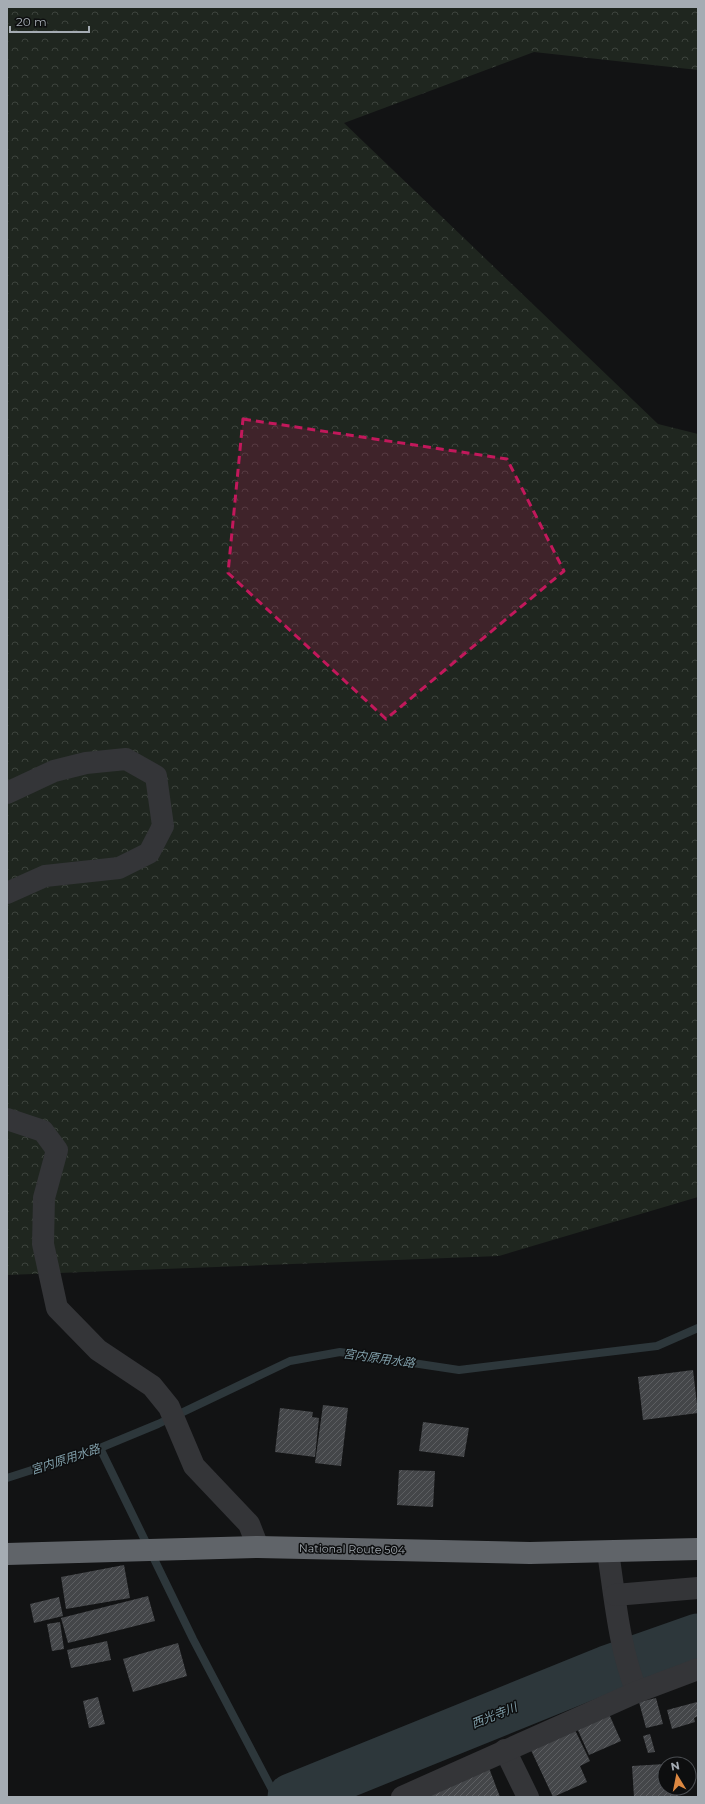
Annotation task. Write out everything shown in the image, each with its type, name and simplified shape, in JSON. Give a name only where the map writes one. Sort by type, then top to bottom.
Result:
[{"type":"highway","name":"National Route 504","points":[[7,1554],[258,1547],[530,1553],[698,1549]]},
{"type":"street","points":[[7,793],[54,771],[86,763],[126,759],[156,776],[162,826],[149,853],[119,868],[46,876],[7,893]]},
{"type":"street","points":[[7,1119],[43,1131],[57,1150],[44,1198],[43,1244],[57,1308],[98,1350],[152,1386],[169,1407],[194,1466],[249,1524],[258,1547]]},
{"type":"street","points":[[608,1552],[619,1622],[634,1685]]},
{"type":"street","points":[[615,1595],[698,1588]]},
{"type":"street","points":[[402,1797],[505,1750],[634,1685],[698,1669]]},
{"type":"street","points":[[505,1750],[528,1797]]},
{"type":"highlighted area","points":[[243,419],[507,459],[564,571],[386,719],[228,573]]},
{"type":"green space","points":[[7,7],[698,7],[698,70],[534,52],[344,123],[658,424],[698,434],[698,1197],[499,1256],[7,1275]]},
{"type":"building","points":[[693,1370],[698,1413],[643,1420],[638,1377]]},
{"type":"building","points":[[323,1405],[348,1408],[341,1466],[315,1463]]},
{"type":"building","points":[[280,1408],[313,1412],[312,1417],[319,1418],[315,1457],[275,1452]]},
{"type":"building","points":[[423,1422],[469,1428],[464,1457],[419,1451]]},
{"type":"building","points":[[399,1470],[435,1471],[433,1507],[397,1505]]},
{"type":"building","points":[[124,1565],[130,1598],[66,1609],[61,1577]]},
{"type":"building","points":[[148,1596],[155,1621],[68,1643],[61,1618]]},
{"type":"building","points":[[59,1597],[63,1616],[34,1623],[30,1604]]},
{"type":"building","points":[[60,1622],[64,1649],[52,1651],[47,1624]]},
{"type":"building","points":[[107,1641],[111,1660],[71,1668],[67,1650]]},
{"type":"building","points":[[178,1643],[187,1676],[133,1692],[123,1659]]},
{"type":"building","points":[[98,1697],[105,1724],[89,1728],[83,1701]]},
{"type":"building","points":[[656,1698],[663,1724],[646,1728],[639,1702]]},
{"type":"building","points":[[697,1702],[698,1716],[694,1718],[695,1722],[672,1729],[667,1710]]},
{"type":"building","points":[[609,1714],[621,1741],[589,1755],[577,1728]]},
{"type":"building","points":[[574,1728],[590,1761],[580,1766],[587,1782],[553,1797],[530,1748]]},
{"type":"building","points":[[650,1734],[655,1752],[648,1753],[643,1736]]},
{"type":"building","points":[[657,1764],[657,1796],[678,1797],[634,1797],[632,1766]]},
{"type":"building","points":[[489,1768],[500,1797],[423,1797]]},
{"type":"waterway","name":"宮内原用水路","points":[[7,1478],[100,1448],[158,1424],[290,1361],[340,1352],[459,1370],[657,1346],[698,1328]]},
{"type":"waterway","points":[[100,1448],[193,1639],[276,1797]]},
{"type":"waterway","name":"西光寺川","points":[[291,1797],[607,1669],[698,1637]]}]
